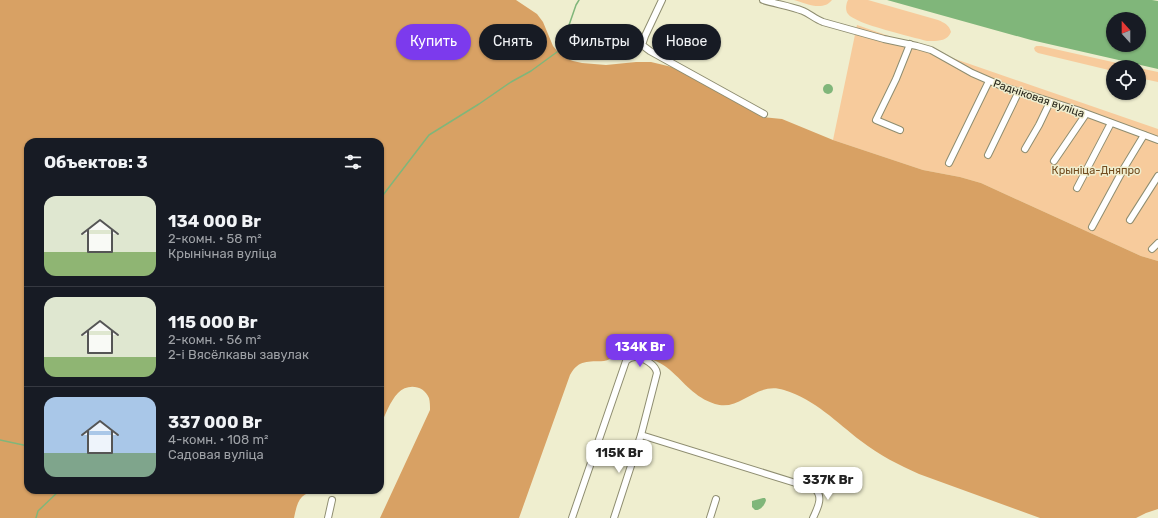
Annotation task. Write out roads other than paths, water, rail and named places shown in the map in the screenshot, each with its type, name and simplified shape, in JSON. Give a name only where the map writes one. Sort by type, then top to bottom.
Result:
[{"type":"street","points":[[662,0],[642,45],[650,51],[764,114]]},
{"type":"street","name":"Радніковая вуліца","points":[[763,0],[801,10],[823,22],[891,41],[910,44],[931,50],[989,81],[1018,93],[1086,114],[1158,140]]},
{"type":"street","points":[[900,130],[876,120],[896,79],[910,44]]},
{"type":"street","points":[[949,163],[989,81]]},
{"type":"street","points":[[988,155],[1018,93]]},
{"type":"street","points":[[1025,148],[1039,125],[1050,102]]},
{"type":"street","points":[[1054,160],[1086,114]]},
{"type":"street","points":[[1077,188],[1111,123]]},
{"type":"street","points":[[1092,227],[1144,135]]},
{"type":"street","points":[[1130,220],[1158,176]]},
{"type":"street","points":[[1152,249],[1158,243]]},
{"type":"street","points":[[572,518],[626,361],[635,356],[654,365],[657,373],[641,434],[614,518]]},
{"type":"street","points":[[641,434],[815,489],[820,495],[814,518]]},
{"type":"street","points":[[710,518],[716,499]]},
{"type":"street","points":[[328,518],[332,500]]},
{"type":"waterway","points":[[569,24],[579,0]]},
{"type":"waterway","points":[[384,194],[429,135],[511,82],[531,71],[555,53]]},
{"type":"waterway","points":[[0,440],[24,445]]},
{"type":"waterway","points":[[36,518],[38,511],[56,494]]},
{"type":"park label","name":"Крыніца-Дняпро","points":[[1096,170]]}]
